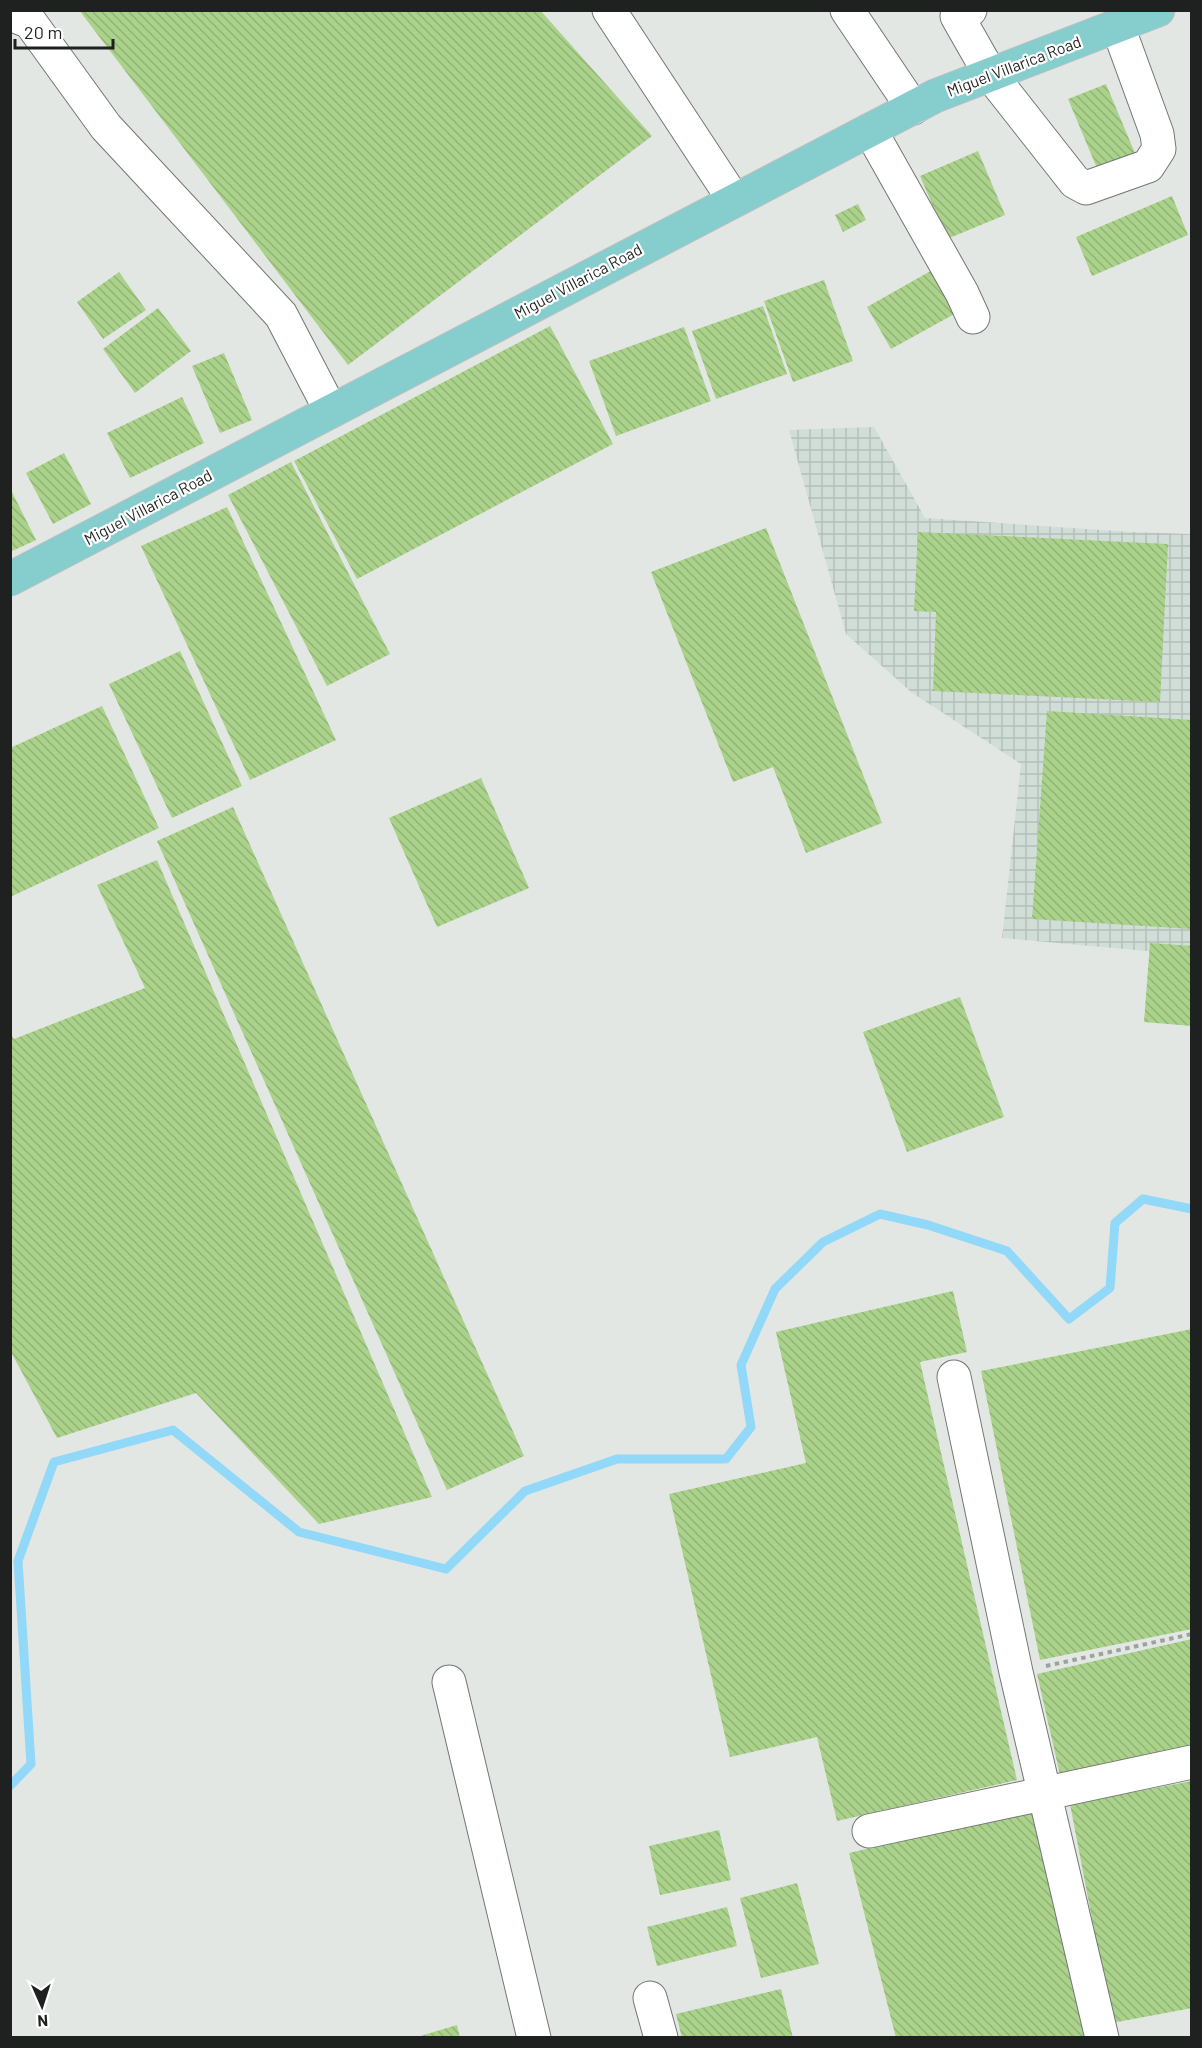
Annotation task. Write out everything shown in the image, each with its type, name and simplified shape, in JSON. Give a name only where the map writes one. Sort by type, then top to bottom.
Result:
[{"type":"main road","name":"Miguel Villarica Road","points":[[10,579],[935,96],[1158,10]]},
{"type":"lane","points":[[609,10],[734,200]]},
{"type":"lane","points":[[848,10],[913,108]]},
{"type":"lane","points":[[970,10],[957,16],[990,74],[1075,182],[1086,188],[1148,166],[1159,149],[1157,134],[1118,27]]},
{"type":"lane","points":[[10,14],[30,22],[106,127],[281,315],[331,411]]},
{"type":"lane","points":[[870,130],[962,293],[973,317]]},
{"type":"lane","points":[[954,1377],[1016,1672],[1102,2037]]},
{"type":"lane","points":[[449,1682],[534,2037]]},
{"type":"lane","points":[[869,1832],[1191,1762]]},
{"type":"lane","points":[[650,1998],[661,2037]]},
{"type":"path","points":[[1016,1672],[1191,1634]]},
{"type":"shaded area","points":[[874,427],[925,518],[1191,534],[1191,955],[1002,938],[1021,764],[911,692],[846,634],[789,430]]},
{"type":"building","points":[[79,10],[540,10],[652,136],[348,365]]},
{"type":"building","points":[[1106,84],[1137,158],[1099,173],[1068,99]]},
{"type":"building","points":[[978,151],[1005,215],[947,239],[920,176]]},
{"type":"building","points":[[1172,196],[1188,235],[1092,276],[1076,237]]},
{"type":"building","points":[[858,204],[866,220],[843,232],[835,215]]},
{"type":"building","points":[[934,269],[958,312],[891,349],[867,307]]},
{"type":"building","points":[[119,272],[146,310],[103,339],[77,302]]},
{"type":"building","points":[[824,280],[853,361],[793,382],[764,301]]},
{"type":"building","points":[[763,306],[787,374],[716,399],[692,331]]},
{"type":"building","points":[[158,308],[191,351],[135,393],[103,349]]},
{"type":"building","points":[[550,326],[613,444],[357,579],[294,461]]},
{"type":"building","points":[[684,327],[711,401],[616,436],[589,361]]},
{"type":"building","points":[[224,353],[252,420],[220,433],[192,366]]},
{"type":"building","points":[[182,397],[204,443],[130,478],[107,433]]},
{"type":"building","points":[[64,453],[91,504],[53,524],[26,473]]},
{"type":"building","points":[[291,462],[390,654],[327,686],[228,495]]},
{"type":"building","points":[[10,488],[36,540],[10,552]]},
{"type":"building","points":[[227,507],[336,740],[250,780],[141,546]]},
{"type":"building","points":[[766,528],[882,823],[806,853],[773,767],[733,782],[651,572]]},
{"type":"building","points":[[918,532],[1168,544],[1160,702],[933,691],[936,612],[914,611]]},
{"type":"building","points":[[180,651],[242,786],[172,818],[109,684]]},
{"type":"building","points":[[102,706],[159,828],[10,897],[10,748]]},
{"type":"building","points":[[1047,711],[1192,720],[1192,929],[1032,919]]},
{"type":"building","points":[[481,778],[529,888],[437,927],[389,818]]},
{"type":"building","points":[[233,807],[524,1456],[447,1490],[157,841]]},
{"type":"building","points":[[157,860],[432,1497],[319,1524],[196,1393],[57,1438],[10,1350],[10,1033],[14,1039],[145,988],[97,885]]},
{"type":"building","points":[[1150,943],[1192,946],[1192,1026],[1144,1022]]},
{"type":"building","points":[[960,997],[1004,1117],[907,1152],[863,1032]]},
{"type":"building","points":[[953,1291],[967,1352],[920,1362],[1017,1780],[837,1821],[817,1737],[730,1757],[669,1494],[806,1463],[776,1332]]},
{"type":"building","points":[[1192,1329],[1192,1629],[1040,1660],[981,1371]]},
{"type":"building","points":[[1192,1639],[1192,1749],[1061,1779],[1037,1674]]},
{"type":"building","points":[[1192,1781],[1192,2008],[1112,2023],[1070,1804]]},
{"type":"building","points":[[1047,1807],[1097,2038],[896,2038],[849,1853]]},
{"type":"building","points":[[719,1830],[731,1880],[660,1895],[649,1846]]},
{"type":"building","points":[[797,1883],[819,1964],[761,1978],[740,1898]]},
{"type":"building","points":[[727,1907],[737,1946],[657,1966],[647,1927]]},
{"type":"building","points":[[781,1989],[793,2038],[682,2038],[676,2014]]},
{"type":"building","points":[[457,2025],[460,2038],[417,2038],[417,2037]]},
{"type":"waterway","points":[[10,1786],[31,1764],[18,1561],[54,1462],[173,1430],[299,1532],[446,1569],[525,1491],[617,1459],[726,1459],[751,1427],[741,1365],[775,1289],[823,1242],[880,1214],[928,1225],[1007,1251],[1069,1319],[1110,1288],[1115,1223],[1143,1199],[1192,1209]]}]
